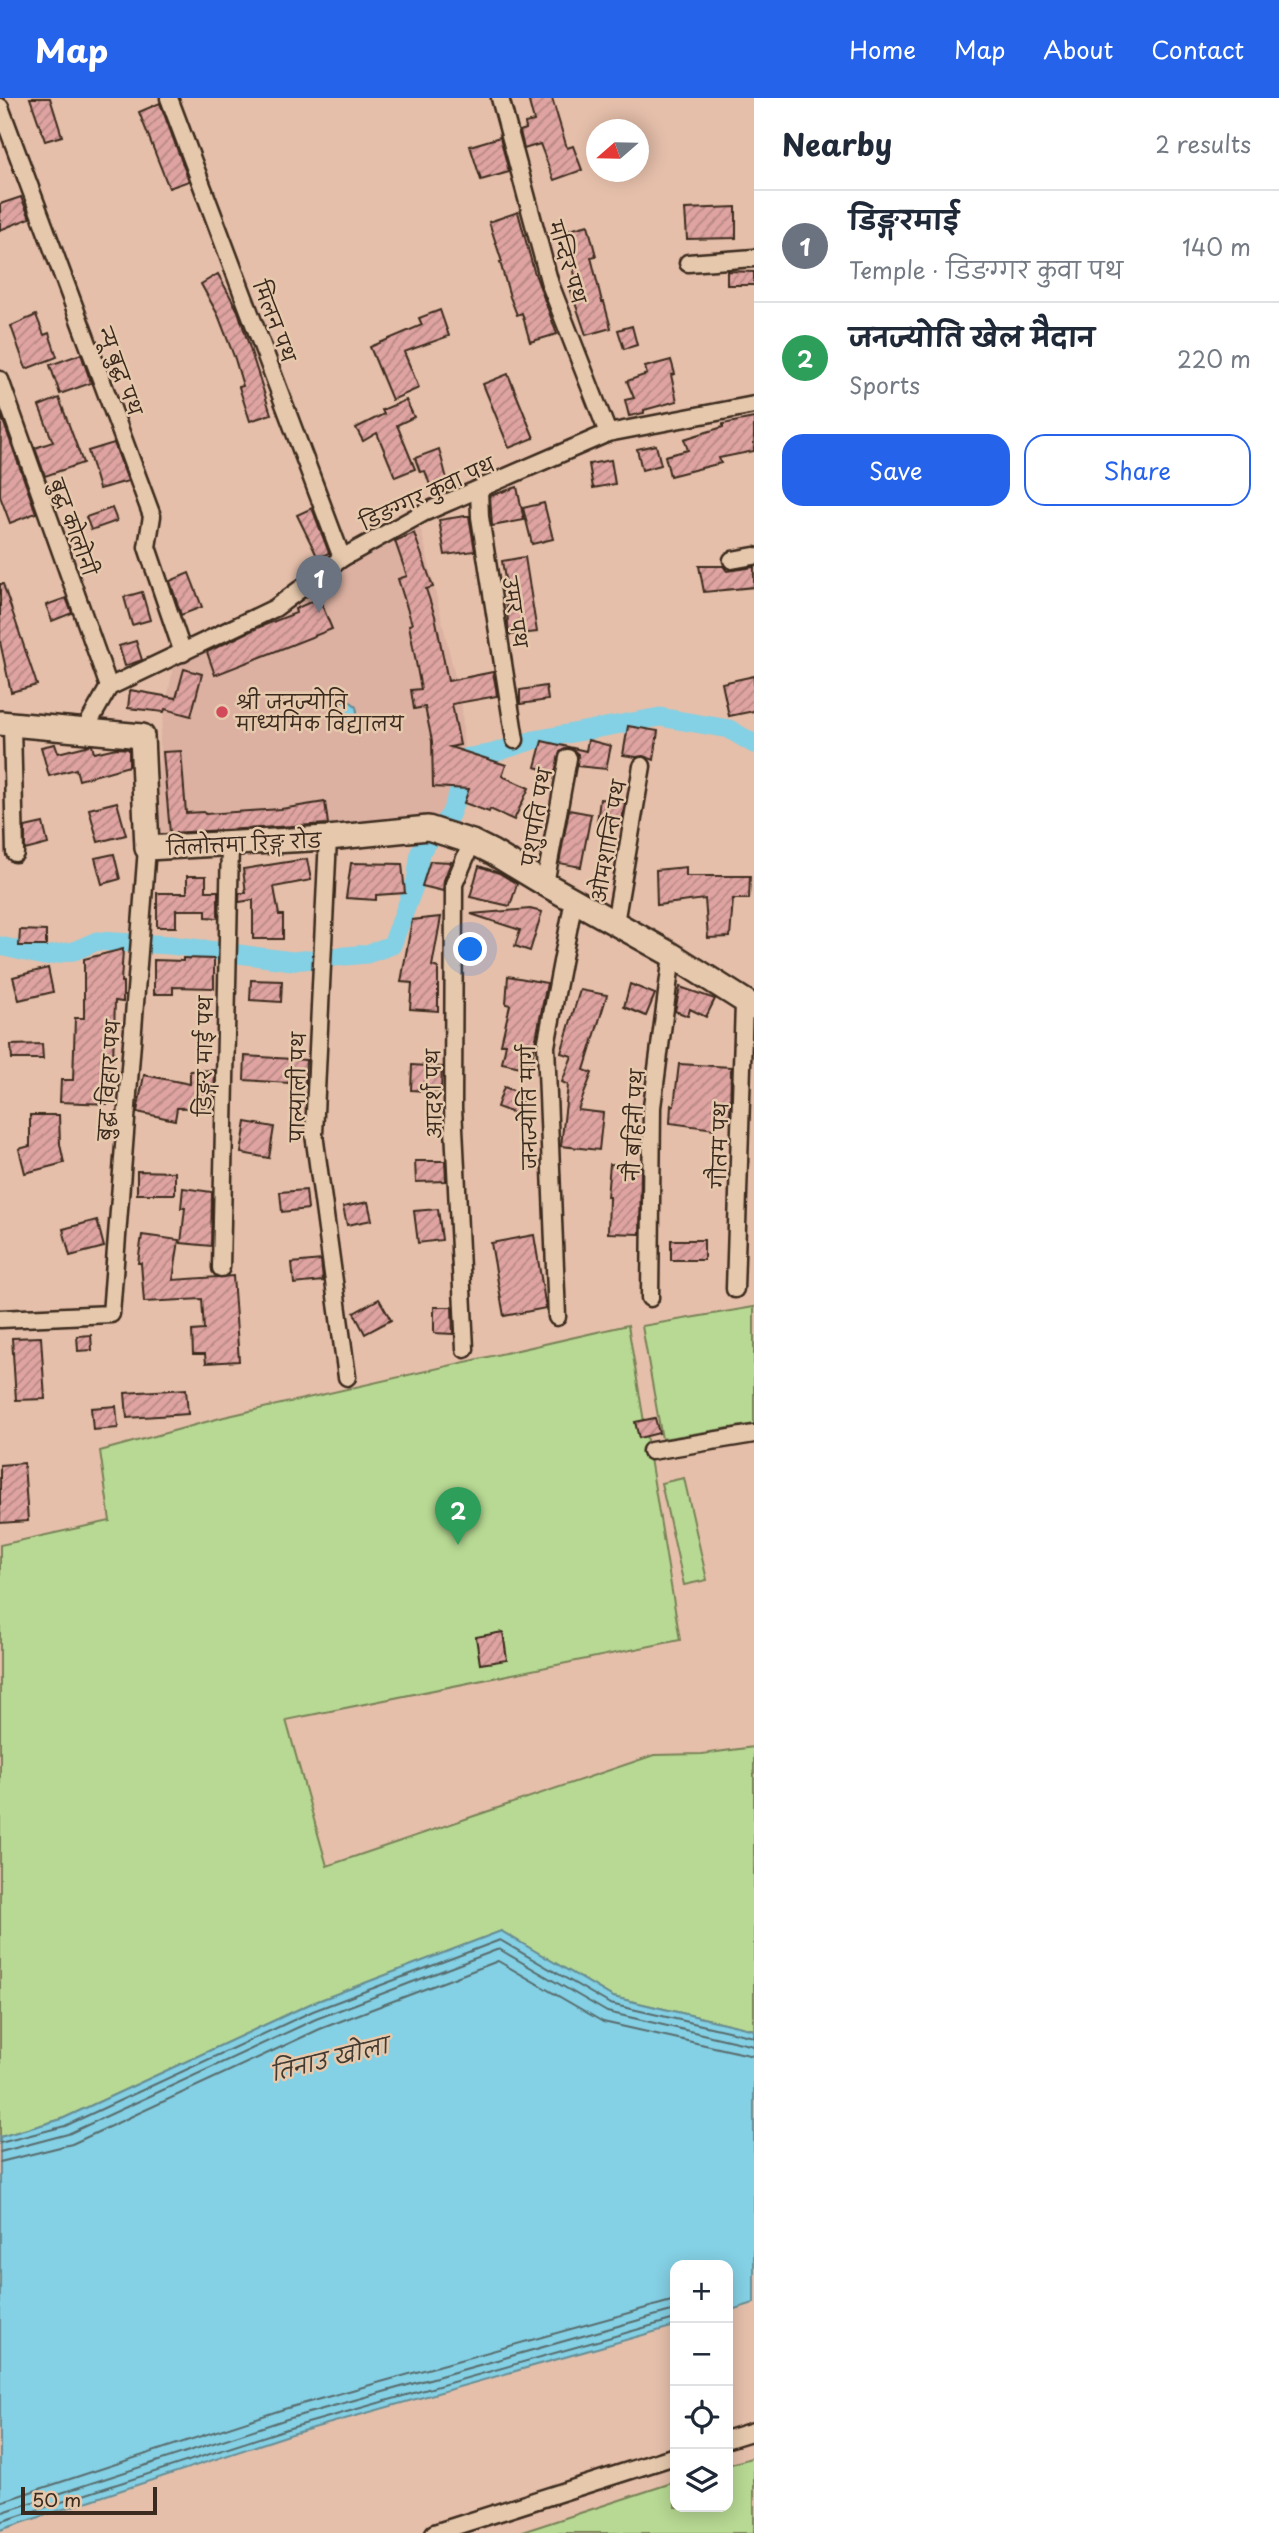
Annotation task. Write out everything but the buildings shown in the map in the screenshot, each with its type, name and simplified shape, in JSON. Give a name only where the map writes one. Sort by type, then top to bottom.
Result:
[{"type":"street","name":"मिलन पथ","points":[[169,98],[342,558]]},
{"type":"street","name":"मन्दिर पथ","points":[[500,98],[550,285],[608,433]]},
{"type":"street","name":"न्यू बुद्ध पथ","points":[[0,107],[152,516],[147,547],[183,653]]},
{"type":"street","points":[[688,262],[754,258]]},
{"type":"street","name":"बुद्ध कोलोनी","points":[[0,380],[109,687]]},
{"type":"street","name":"डिङग्गर कुवा पथ","points":[[109,687],[275,608],[342,558],[424,513],[608,433],[754,405]]},
{"type":"street","name":"उमर पथ","points":[[479,490],[480,517],[515,740]]},
{"type":"street","points":[[732,560],[754,556]]},
{"type":"street","points":[[84,731],[109,687]]},
{"type":"street","points":[[6,724],[15,853]]},
{"type":"street","name":"तिलोत्तमा रिङ्ग रोड","points":[[6,724],[142,736],[147,848],[436,830],[472,842],[574,899],[672,955],[749,1005]]},
{"type":"street","name":"पशुपति पथ","points":[[545,884],[568,758]]},
{"type":"street","name":"ओमशान्ति पथ","points":[[615,923],[642,766]]},
{"type":"street","name":"पाल्पाली पथ","points":[[328,838],[314,1134],[347,1377]]},
{"type":"street","name":"आदर्श पथ","points":[[465,1349],[453,1108],[454,884],[472,842]]},
{"type":"street","name":"डिङ्गर माई पथ","points":[[221,1268],[230,844]]},
{"type":"street","name":"बुद्ध विहार पथ","points":[[0,1320],[111,1314],[147,848]]},
{"type":"street","name":"जनज्योति मार्ग","points":[[557,1317],[546,1045],[574,899]]},
{"type":"street","name":"नौ बहिनी पथ","points":[[650,1297],[652,1107],[672,955]]},
{"type":"street","name":"गौतम पथ","points":[[735,1289],[749,1005]]},
{"type":"street","points":[[0,1312],[0,1320]]},
{"type":"street","points":[[651,1451],[754,1434]]},
{"type":"street","points":[[733,2438],[754,2431]]},
{"type":"street","points":[[434,2533],[670,2458]]},
{"type":"shaded area","points":[[418,517],[462,707],[464,758],[461,786],[450,815],[230,844],[158,836],[160,736],[175,658]]},
{"type":"green space","points":[[754,1307],[754,1424],[662,1439],[642,1326]]},
{"type":"green space","points":[[628,1325],[680,1640],[286,1720],[327,1866],[654,1755],[702,1754],[754,1747],[754,2030],[613,1997],[501,1931],[310,2004],[62,2119],[0,2137],[0,1545],[110,1521],[100,1451],[224,1417]]},
{"type":"green space","points":[[684,1478],[707,1580],[684,1585],[661,1483]]},
{"type":"green space","points":[[754,2457],[754,2533],[519,2533],[670,2484],[670,2512],[733,2512],[733,2463]]},
{"type":"water","points":[[346,701],[354,704],[357,712],[354,720],[346,723],[338,720],[335,712],[338,704]]},
{"type":"water","name":"तिनाउ खोला","points":[[501,1931],[613,1997],[754,2030],[754,2303],[733,2309],[733,2260],[670,2260],[670,2327],[292,2434],[0,2530],[0,2137],[62,2119],[310,2004]]},
{"type":"waterway","points":[[0,946],[44,956],[74,951],[97,941],[170,945],[292,961],[367,954],[392,945],[416,881],[420,852],[450,815],[461,786],[464,758],[490,754],[534,740],[660,717],[729,729],[754,744]]},
{"type":"place","name":"डिङ्गरमाई","points":[[319,613]]},
{"type":"place","name":"श्री जनज्योति माध्यमिक विद्यालय","points":[[222,712]]},
{"type":"place","name":"जनज्योति खेल मैदान","points":[[458,1545]]}]
